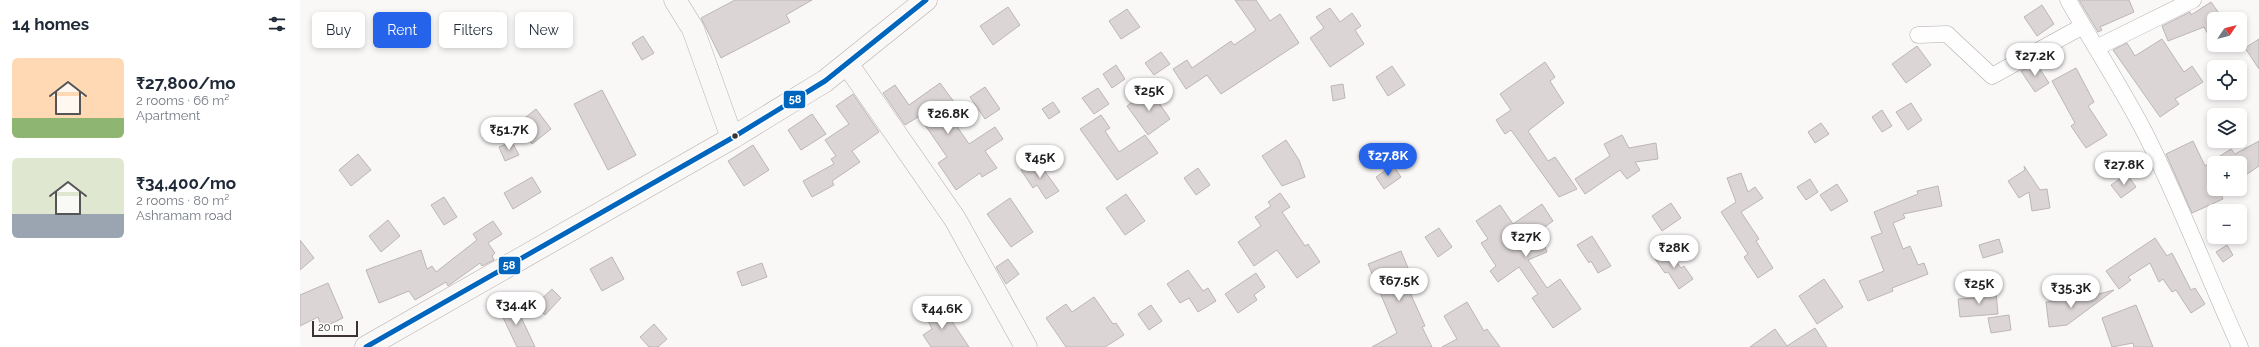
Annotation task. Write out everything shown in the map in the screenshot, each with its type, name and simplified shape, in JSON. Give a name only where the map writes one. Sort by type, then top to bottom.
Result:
[{"type":"main road","points":[[675,0],[693,29],[732,138]]},
{"type":"main road","points":[[366,347],[732,138],[825,81],[926,0]]},
{"type":"main road","points":[[848,64],[955,219],[1026,347]]},
{"type":"street","points":[[2068,0],[2143,130],[2184,215],[2209,280],[2240,347]]},
{"type":"street","points":[[2096,48],[2193,0]]},
{"type":"street","points":[[1918,36],[1947,34],[1992,76],[2083,26]]},
{"type":"building","points":[[735,0],[812,0],[786,15],[790,22],[721,58],[701,18]]},
{"type":"building","points":[[1235,0],[1256,0],[1270,21],[1280,14],[1299,43],[1221,94],[1207,75],[1186,89],[1173,69],[1187,60],[1192,68],[1231,41],[1234,45],[1256,30]]},
{"type":"building","points":[[2079,0],[2129,0],[2134,12],[2100,27],[2102,30],[2098,32]]},
{"type":"building","points":[[2211,2],[2218,12],[2207,12],[2207,32],[2204,27],[2168,41],[2162,26],[2190,12],[2191,15]]},
{"type":"building","points":[[2042,5],[2054,24],[2037,36],[2024,17]]},
{"type":"building","points":[[1008,7],[1020,25],[993,45],[980,26]]},
{"type":"building","points":[[1330,8],[1340,22],[1352,13],[1361,26],[1355,30],[1364,44],[1330,67],[1310,38],[1324,28],[1316,17]]},
{"type":"building","points":[[1127,9],[1140,27],[1121,39],[1109,21]]},
{"type":"building","points":[[643,36],[654,53],[642,60],[632,43]]},
{"type":"building","points":[[2162,39],[2184,72],[2192,66],[2203,82],[2175,99],[2179,104],[2160,117],[2113,50],[2127,43],[2135,56]]},
{"type":"building","points":[[2259,39],[2259,69],[2247,51],[2247,47]]},
{"type":"building","points":[[1917,46],[1931,65],[1906,83],[1892,64]]},
{"type":"building","points":[[1161,52],[1170,64],[1154,75],[1145,63]]},
{"type":"building","points":[[1545,62],[1555,77],[1550,81],[1564,103],[1528,131],[1548,161],[1555,157],[1577,189],[1559,197],[1511,130],[1505,134],[1496,120],[1511,110],[1500,94]]},
{"type":"building","points":[[2036,63],[2049,83],[2035,92],[2021,71]]},
{"type":"building","points":[[1116,65],[1125,79],[1112,88],[1103,74]]},
{"type":"building","points":[[1392,66],[1405,85],[1388,96],[1376,77]]},
{"type":"building","points":[[2076,68],[2094,102],[2088,106],[2107,135],[2086,148],[2071,126],[2075,123],[2052,81]]},
{"type":"building","points":[[940,83],[954,102],[945,109],[969,144],[995,127],[1003,139],[985,151],[997,168],[982,177],[980,173],[956,190],[938,163],[947,157],[923,122],[918,117],[905,125],[883,93],[895,85],[909,105]]},
{"type":"building","points":[[1343,84],[1345,98],[1333,101],[1331,86]]},
{"type":"building","points":[[985,87],[1000,109],[985,119],[970,97]]},
{"type":"building","points":[[1098,88],[1109,104],[1094,114],[1082,98]]},
{"type":"building","points":[[602,90],[636,155],[608,170],[574,104]]},
{"type":"building","points":[[1150,90],[1170,119],[1148,135],[1127,106]]},
{"type":"building","points":[[853,94],[879,132],[852,151],[860,162],[832,181],[834,185],[812,197],[803,181],[834,164],[831,159],[836,156],[825,140],[849,124],[836,106]]},
{"type":"building","points":[[1053,102],[1060,112],[1049,119],[1042,109]]},
{"type":"building","points":[[1911,103],[1922,120],[1908,130],[1896,112]]},
{"type":"building","points":[[536,109],[551,129],[532,144],[517,124]]},
{"type":"building","points":[[1882,110],[1892,126],[1882,132],[1872,117]]},
{"type":"building","points":[[812,114],[826,134],[801,150],[788,130]]},
{"type":"building","points":[[1101,115],[1110,128],[1105,131],[1119,152],[1145,135],[1158,153],[1117,180],[1080,129]]},
{"type":"building","points":[[1821,123],[1829,134],[1815,143],[1808,132]]},
{"type":"building","points":[[1622,135],[1629,148],[1656,143],[1658,159],[1635,162],[1640,170],[1627,179],[1620,170],[1585,194],[1575,179],[1610,156],[1604,144]]},
{"type":"building","points":[[1286,140],[1299,160],[1305,177],[1282,186],[1262,156]]},
{"type":"building","points":[[2193,141],[2205,166],[2207,165],[2207,196],[2222,196],[2223,199],[2212,204],[2207,204],[2207,206],[2192,213],[2166,154]]},
{"type":"building","points":[[2259,141],[2259,166],[2247,174],[2247,156],[2220,156],[2231,149],[2235,154]]},
{"type":"building","points":[[512,142],[519,155],[505,161],[499,147]]},
{"type":"building","points":[[753,145],[769,170],[744,186],[728,161]]},
{"type":"building","points":[[358,154],[371,170],[351,186],[339,170]]},
{"type":"building","points":[[1036,159],[1059,191],[1046,199],[1037,185],[1033,188],[1021,170]]},
{"type":"building","points":[[1393,165],[1401,177],[1384,189],[1376,177]]},
{"type":"building","points":[[2024,166],[2040,190],[2047,189],[2050,208],[2032,211],[2029,192],[2019,198],[2008,181],[2025,170]]},
{"type":"building","points":[[1198,168],[1210,185],[1196,195],[1184,178]]},
{"type":"building","points":[[1741,173],[1748,192],[1755,187],[1763,198],[1741,212],[1759,239],[1756,241],[1773,268],[1758,278],[1744,257],[1748,254],[1721,212],[1736,202],[1727,178]]},
{"type":"building","points":[[2127,174],[2136,187],[2121,198],[2111,185]]},
{"type":"building","points":[[532,177],[541,192],[513,209],[504,193]]},
{"type":"building","points":[[1810,179],[1818,192],[1806,200],[1797,187]]},
{"type":"building","points":[[1837,184],[1848,201],[1831,211],[1820,195]]},
{"type":"building","points":[[1938,186],[1942,206],[1903,214],[1905,218],[1893,223],[1903,249],[1910,246],[1918,265],[1924,263],[1928,274],[1892,288],[1893,291],[1868,301],[1859,281],[1884,271],[1871,237],[1882,233],[1874,212],[1918,194],[1917,191]]},
{"type":"building","points":[[1280,193],[1290,207],[1282,212],[1305,246],[1308,244],[1320,262],[1297,278],[1277,250],[1254,266],[1238,242],[1261,226],[1255,217],[1271,206],[1268,202]]},
{"type":"building","points":[[1126,194],[1145,221],[1125,235],[1106,208]]},
{"type":"building","points":[[444,197],[457,217],[444,225],[431,205]]},
{"type":"building","points":[[1010,198],[1033,232],[1011,247],[987,214]]},
{"type":"building","points":[[1671,203],[1681,218],[1662,231],[1652,216]]},
{"type":"building","points":[[1542,204],[1553,221],[1539,231],[1547,252],[1528,260],[1547,288],[1560,279],[1581,309],[1553,328],[1532,298],[1538,294],[1519,267],[1498,282],[1490,271],[1496,266],[1481,243],[1488,239],[1476,221],[1500,205],[1513,224]]},
{"type":"building","points":[[388,220],[400,236],[381,252],[369,236]]},
{"type":"building","points":[[493,221],[502,234],[488,243],[495,253],[492,256],[494,260],[482,266],[480,263],[448,286],[446,282],[415,300],[409,291],[379,303],[366,270],[421,250],[427,269],[432,266],[436,272],[477,240],[473,234]]},
{"type":"building","points":[[1439,228],[1452,247],[1438,257],[1425,237]]},
{"type":"building","points":[[1592,236],[1611,266],[1598,273],[1591,261],[1589,263],[1577,245]]},
{"type":"building","points":[[2155,238],[2167,256],[2172,253],[2191,290],[2195,288],[2205,304],[2191,313],[2176,290],[2172,292],[2163,279],[2159,282],[2150,263],[2128,277],[2131,280],[2119,289],[2106,271]]},
{"type":"building","points":[[1999,239],[2003,252],[1983,258],[1979,245]]},
{"type":"building","points":[[300,240],[314,258],[300,270]]},
{"type":"building","points":[[2227,245],[2233,255],[2223,262],[2216,252]]},
{"type":"building","points":[[1668,250],[1681,268],[1684,266],[1693,279],[1679,289],[1668,272],[1665,273],[1655,259]]},
{"type":"building","points":[[1401,251],[1415,285],[1408,288],[1425,326],[1422,327],[1432,347],[1372,347],[1397,333],[1368,264]]},
{"type":"building","points":[[612,257],[624,279],[602,291],[590,269]]},
{"type":"building","points":[[1008,259],[1019,274],[1006,284],[996,267]]},
{"type":"building","points":[[762,263],[767,277],[742,286],[737,272]]},
{"type":"building","points":[[1188,270],[1203,291],[1208,288],[1216,301],[1198,312],[1189,298],[1180,303],[1167,284]]},
{"type":"building","points":[[1256,273],[1265,287],[1254,295],[1257,300],[1238,313],[1225,294]]},
{"type":"building","points":[[1824,279],[1843,307],[1817,324],[1799,296]]},
{"type":"building","points":[[328,283],[343,318],[322,328],[318,317],[300,326],[300,295]]},
{"type":"building","points":[[552,289],[561,298],[545,315],[535,305]]},
{"type":"building","points":[[2114,290],[2067,325],[2049,327],[2046,302],[2083,298]]},
{"type":"building","points":[[1996,293],[1998,314],[1960,317],[1958,299],[1975,298],[1975,294]]},
{"type":"building","points":[[1094,297],[1113,324],[1116,323],[1124,335],[1105,347],[1066,347],[1046,318],[1066,304],[1072,312]]},
{"type":"building","points":[[514,302],[535,347],[517,347],[499,309]]},
{"type":"building","points":[[935,302],[945,320],[949,317],[969,347],[931,347],[923,335],[932,329],[922,308]]},
{"type":"building","points":[[1467,302],[1484,331],[1487,329],[1500,347],[1442,347],[1457,339],[1444,316]]},
{"type":"building","points":[[1151,305],[1162,321],[1149,330],[1138,314]]},
{"type":"building","points":[[2136,305],[2153,347],[2134,347],[2133,343],[2112,347],[2102,318]]},
{"type":"building","points":[[2009,315],[2011,330],[1991,333],[1988,318]]},
{"type":"building","points":[[654,324],[667,339],[658,347],[649,347],[640,337]]},
{"type":"building","points":[[1815,328],[1827,347],[1750,347],[1775,329],[1787,346]]},
{"type":"transit line","name":"58","points":[[366,347],[732,138],[825,81],[926,0]]}]
